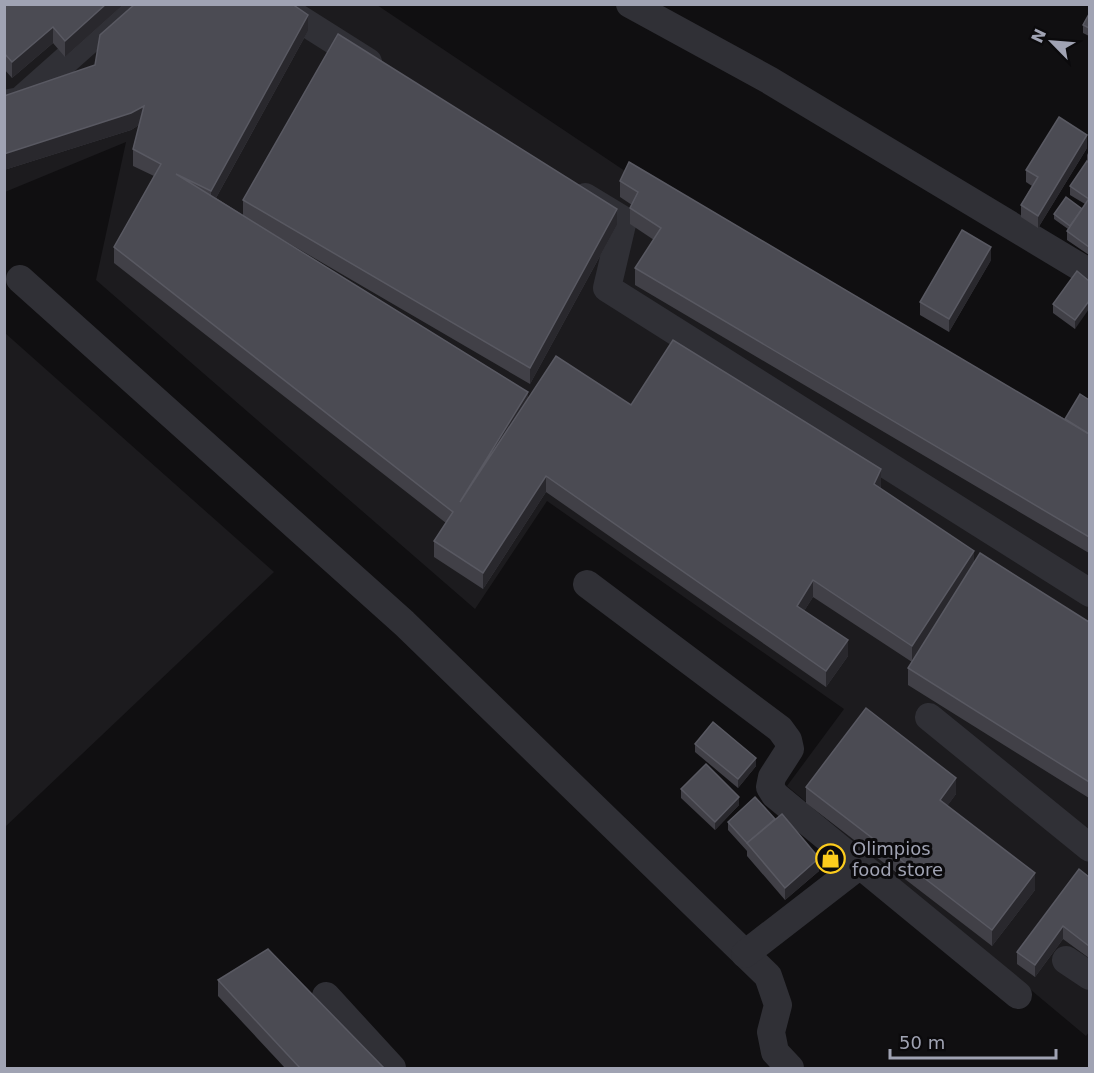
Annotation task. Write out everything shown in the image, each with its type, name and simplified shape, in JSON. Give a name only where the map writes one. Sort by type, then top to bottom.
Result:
[{"type":"street","points":[[4,104],[20,101],[129,4]]},
{"type":"street","points":[[276,4],[395,78]]},
{"type":"street","points":[[630,4],[769,80],[1089,273]]},
{"type":"street","points":[[563,183],[623,220],[607,288],[1089,593]]},
{"type":"street","points":[[20,279],[404,624],[768,976],[778,1005],[771,1032],[775,1052],[790,1068]]},
{"type":"street","points":[[587,584],[780,729],[788,740],[790,749],[772,777],[770,787],[775,795],[1018,995]]},
{"type":"street","points":[[929,717],[1089,848]]},
{"type":"street","points":[[745,954],[860,866]]},
{"type":"street","points":[[1066,960],[1089,976]]},
{"type":"street","points":[[326,996],[392,1068]]},
{"type":"shaded area","points":[[5,5],[377,5],[625,171],[1089,447],[1090,1031],[1086,1036],[787,786],[844,709],[547,501],[475,609],[96,280],[126,142],[5,192]]},
{"type":"shaded area","points":[[5,333],[274,572],[5,827]]},
{"type":"building","points":[[4,4],[106,4],[65,41],[53,27],[12,62],[4,53]]},
{"type":"building","points":[[135,4],[292,4],[308,15],[211,191],[176,174],[528,392],[460,502],[556,356],[631,405],[673,340],[881,469],[874,484],[974,551],[912,646],[813,580],[797,606],[848,640],[826,671],[546,476],[483,573],[434,541],[453,512],[114,247],[161,164],[133,149],[144,106],[131,113],[4,154],[4,96],[95,65],[100,35]]},
{"type":"building","points":[[1089,14],[1089,28],[1083,25]]},
{"type":"building","points":[[338,34],[617,209],[530,368],[243,200]]},
{"type":"building","points":[[1059,117],[1087,135],[1038,216],[1021,205],[1038,177],[1026,170]]},
{"type":"building","points":[[1087,161],[1089,163],[1089,199],[1070,186]]},
{"type":"building","points":[[629,162],[1089,434],[1089,537],[635,268],[661,228],[630,208],[638,192],[620,181]]},
{"type":"building","points":[[1066,197],[1082,209],[1070,226],[1054,214]]},
{"type":"building","points":[[1089,201],[1089,247],[1067,231]]},
{"type":"building","points":[[962,230],[991,247],[949,319],[920,302]]},
{"type":"building","points":[[1077,271],[1089,281],[1089,301],[1075,320],[1053,304]]},
{"type":"building","points":[[1080,394],[1089,400],[1089,434],[1065,419]]},
{"type":"building","points":[[980,553],[1089,622],[1089,782],[908,668]]},
{"type":"building","points":[[866,708],[956,778],[940,800],[1035,873],[992,930],[806,787]]},
{"type":"building","points":[[713,722],[756,758],[738,779],[695,744]]},
{"type":"building","points":[[706,764],[739,797],[715,822],[681,789]]},
{"type":"building","points":[[755,797],[775,819],[747,843],[728,822]]},
{"type":"building","points":[[782,814],[819,858],[785,888],[747,843]]},
{"type":"building","points":[[1079,869],[1089,877],[1089,946],[1063,926],[1035,965],[1017,952]]},
{"type":"building","points":[[268,949],[384,1068],[300,1068],[218,980]]},
{"type":"place","name":"Olimpios food store","points":[[831,858]]}]
